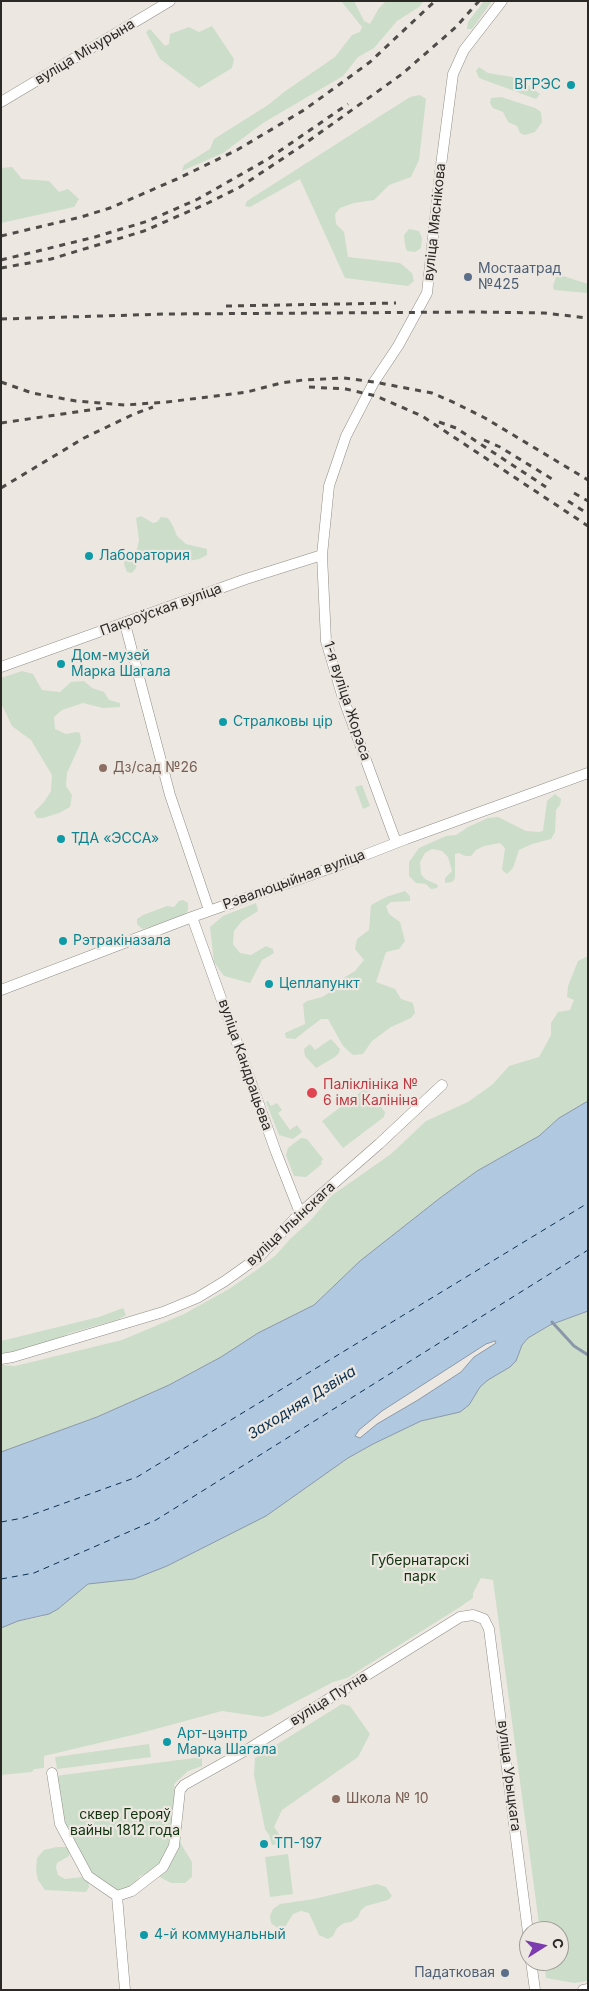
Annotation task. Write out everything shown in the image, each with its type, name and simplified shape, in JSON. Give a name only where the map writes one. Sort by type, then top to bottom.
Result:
[{"type":"street","name":"вуліца Мічурына","points":[[1,102],[170,1]]},
{"type":"street","name":"вуліца Мяснікова","points":[[322,555],[329,486],[346,436],[374,382],[398,346],[427,293],[453,74],[464,50],[502,1]]},
{"type":"street","name":"Пакроўская вуліца","points":[[1,667],[250,578],[322,555]]},
{"type":"street","name":"1-я вуліца Жорэса","points":[[322,555],[326,641],[342,695],[396,842]]},
{"type":"street","points":[[125,624],[170,795],[210,910]]},
{"type":"street","name":"Рэвалюцыйная вуліца","points":[[1,990],[192,916],[342,864],[396,842],[588,773]]},
{"type":"street","name":"вуліца Кандрацьева","points":[[192,916],[276,1152],[300,1212]]},
{"type":"street","name":"вуліца Ільінскага","points":[[1,1359],[163,1312],[197,1298],[225,1281],[260,1256],[300,1212],[379,1144],[442,1086]]},
{"type":"street","name":"вуліца Путна","points":[[117,1896],[132,1892],[163,1868],[174,1846],[180,1790],[184,1784],[250,1748],[460,1617],[473,1615],[480,1617]]},
{"type":"street","name":"вуліца Урыцкага","points":[[480,1617],[484,1619],[490,1628],[527,1921]]},
{"type":"street","points":[[52,1773],[60,1824],[88,1876],[117,1896],[125,1990]]},
{"type":"street","points":[[533,1971],[535,1990]]},
{"type":"street","points":[[583,1990],[588,1989]]},
{"type":"green space","points":[[341,1],[354,1],[364,21],[370,24],[379,8],[386,1],[424,1],[419,7],[397,21],[374,48],[358,57],[343,76],[263,123],[223,153],[182,171],[184,165],[210,149],[214,139],[268,105],[335,57],[352,35],[360,32],[362,27]]},
{"type":"green space","points":[[484,1],[492,1],[472,29],[467,29],[468,22]]},
{"type":"green space","points":[[212,26],[234,59],[232,68],[199,88],[160,59],[146,32],[150,29],[165,46],[169,44],[170,34],[189,27],[199,32]]},
{"type":"green space","points":[[479,67],[488,73],[519,78],[540,94],[536,99],[479,78],[476,71]]},
{"type":"green space","points":[[420,95],[426,99],[419,160],[411,177],[389,185],[374,200],[354,203],[340,208],[335,214],[336,224],[344,232],[348,257],[400,263],[412,273],[414,281],[408,286],[345,278],[300,179],[250,207],[245,206],[247,201],[410,97]]},
{"type":"green space","points":[[501,97],[535,108],[541,112],[542,122],[535,132],[525,135],[520,133],[517,126],[508,122],[503,112],[493,108],[490,103],[491,98]]},
{"type":"green space","points":[[12,167],[22,179],[49,181],[59,192],[68,189],[79,199],[74,207],[1,223],[1,168]]},
{"type":"green space","points":[[409,229],[419,231],[422,238],[421,248],[415,252],[407,251],[405,245],[404,235]]},
{"type":"green space","points":[[563,276],[588,284],[588,293],[554,290],[553,286],[556,277]]},
{"type":"green space","points":[[141,516],[153,523],[157,522],[161,517],[168,518],[177,536],[186,544],[207,549],[207,555],[189,561],[171,555],[148,562],[142,556],[137,558],[136,568],[132,573],[127,572],[124,564],[126,555],[137,549],[139,540],[136,518]]},
{"type":"green space","points":[[22,671],[33,674],[42,690],[60,692],[71,682],[84,681],[92,688],[104,692],[109,700],[120,703],[120,707],[103,708],[83,703],[62,710],[54,717],[55,729],[66,734],[80,733],[81,742],[67,773],[66,786],[72,795],[70,807],[43,818],[37,818],[34,812],[51,791],[52,775],[31,740],[12,726],[1,703],[1,678]]},
{"type":"green space","points":[[362,785],[370,806],[363,809],[355,787]]},
{"type":"green space","points":[[555,794],[561,799],[560,805],[556,810],[555,832],[551,839],[519,850],[513,868],[507,874],[502,870],[505,848],[500,843],[484,846],[476,850],[471,856],[455,854],[455,878],[452,882],[445,883],[445,878],[452,871],[448,857],[442,851],[432,849],[425,853],[420,862],[421,874],[425,879],[438,885],[437,888],[431,889],[426,884],[416,883],[409,876],[409,862],[419,848],[446,836],[456,835],[488,818],[498,817],[526,831],[543,831],[547,801]]},
{"type":"green space","points":[[405,891],[410,896],[410,901],[391,902],[386,906],[389,914],[400,922],[405,941],[399,949],[386,952],[376,982],[395,989],[401,999],[413,1003],[415,1013],[411,1018],[391,1027],[372,1041],[363,1054],[353,1055],[343,1046],[328,1019],[321,1019],[295,1039],[286,1038],[285,1033],[305,1024],[303,1004],[332,991],[340,980],[355,971],[364,960],[355,949],[357,939],[369,930],[371,905],[386,897]]},
{"type":"green space","points":[[183,900],[188,903],[186,914],[159,925],[142,929],[137,924],[137,919],[143,915],[167,906],[174,907],[179,901]]},
{"type":"green space","points":[[256,903],[258,911],[242,921],[234,931],[233,944],[240,953],[251,955],[266,946],[273,949],[274,953],[262,960],[250,983],[224,976],[214,962],[210,927],[223,916]]},
{"type":"green space","points":[[588,956],[588,1101],[559,1118],[539,1136],[477,1171],[440,1198],[360,1261],[314,1305],[258,1333],[221,1357],[169,1385],[97,1417],[1,1452],[2,1365],[15,1366],[122,1340],[184,1314],[229,1289],[258,1269],[276,1255],[311,1220],[331,1196],[391,1154],[426,1121],[468,1102],[493,1084],[509,1066],[539,1057],[551,1035],[551,1023],[558,1012],[570,1010],[574,1000],[567,997],[568,986],[578,961]]},
{"type":"green space","points":[[331,1039],[340,1049],[339,1053],[316,1068],[305,1056],[304,1049],[310,1044],[315,1050]]},
{"type":"green space","points":[[366,1088],[385,1112],[384,1117],[343,1148],[322,1121]]},
{"type":"green space","points":[[268,1101],[271,1106],[277,1103],[282,1110],[278,1113],[290,1130],[297,1125],[302,1132],[293,1139],[279,1135],[266,1102]]},
{"type":"green space","points":[[301,1138],[307,1139],[323,1159],[322,1164],[306,1177],[294,1176],[286,1155],[288,1148]]},
{"type":"green space","points":[[123,1308],[126,1315],[117,1320],[70,1333],[52,1342],[1,1356],[1,1341],[99,1317]]},
{"type":"green space","name":"Губернатарскі парк","points":[[588,1311],[588,1981],[574,1983],[546,1978],[545,1971],[569,1971],[569,1921],[539,1921],[493,1580],[481,1578],[473,1593],[473,1598],[460,1607],[347,1678],[333,1682],[271,1715],[263,1717],[222,1711],[44,1756],[44,1768],[34,1769],[32,1772],[1,1775],[1,1628],[18,1621],[41,1617],[58,1609],[88,1584],[134,1579],[167,1566],[266,1516],[348,1458],[373,1444],[421,1421],[460,1412],[469,1405],[480,1387],[516,1361],[522,1345],[528,1338],[550,1325]]},
{"type":"green space","points":[[342,1704],[350,1706],[370,1734],[358,1757],[282,1810],[274,1827],[285,1843],[272,1845],[265,1829],[254,1775],[255,1758]]},
{"type":"green space","points":[[149,1744],[151,1757],[57,1769],[55,1757]]},
{"type":"green space","name":"сквер Герояў вайны 1812 года","points":[[202,1757],[202,1766],[188,1771],[174,1784],[181,1844],[192,1862],[192,1877],[185,1883],[171,1883],[150,1872],[140,1876],[133,1887],[115,1891],[90,1874],[60,1818],[55,1776]]},
{"type":"green space","points":[[66,1847],[70,1851],[69,1856],[57,1863],[58,1875],[65,1879],[83,1877],[88,1881],[89,1887],[86,1892],[45,1890],[38,1880],[36,1870],[37,1858],[44,1850]]},
{"type":"green space","points":[[288,1854],[293,1894],[270,1897],[265,1857]]},
{"type":"green space","points":[[377,1884],[386,1887],[392,1896],[388,1900],[366,1906],[361,1910],[358,1917],[337,1928],[333,1936],[328,1939],[319,1935],[309,1913],[301,1911],[293,1914],[285,1927],[279,1929],[271,1923],[270,1916],[273,1909],[280,1904],[314,1899]]},
{"type":"water","name":"Заходняя Дзвіна","points":[[588,1101],[588,1311],[550,1325],[528,1338],[522,1345],[516,1361],[480,1387],[469,1405],[460,1412],[421,1421],[373,1444],[348,1458],[266,1516],[167,1566],[134,1579],[88,1584],[58,1609],[49,1614],[18,1621],[1,1628],[1,1452],[97,1417],[169,1385],[221,1357],[258,1333],[314,1305],[360,1261],[440,1198],[477,1171],[539,1136],[559,1118]],"holes":[[[495,1341],[496,1343],[474,1357],[461,1372],[377,1424],[360,1438],[355,1436],[359,1430],[382,1411],[486,1344]]]},
{"type":"waterway","points":[[552,1322],[574,1346],[588,1355]]},
{"type":"ferry route","points":[[1,1522],[23,1518],[137,1477],[588,1203]]},
{"type":"ferry route","points":[[1,1579],[34,1573],[156,1520],[588,1250]]},
{"type":"railway","points":[[1,236],[81,217],[110,208],[237,150],[304,110],[370,62],[435,1]]},
{"type":"railway","points":[[1,268],[51,259],[144,231],[240,187],[303,145],[402,74],[456,27],[479,1]]},
{"type":"railway","points":[[1,260],[95,237],[148,221],[198,199],[268,159],[348,104]]},
{"type":"railway","points":[[226,306],[396,303]]},
{"type":"railway","points":[[1,319],[167,314],[476,312],[544,313],[588,318]]},
{"type":"railway","points":[[1,382],[32,393],[76,401],[125,405],[247,392],[281,383],[303,380],[344,378],[374,382],[432,393],[455,403],[485,418],[588,480]]},
{"type":"railway","points":[[309,387],[346,389],[376,396],[422,416],[588,526]]},
{"type":"railway","points":[[1,488],[84,438],[153,407]]},
{"type":"railway","points":[[1,423],[103,408]]},
{"type":"railway","points":[[439,422],[456,428],[546,487]]},
{"type":"railway","points":[[484,440],[500,447],[552,479]]},
{"type":"railway","points":[[574,493],[588,501]]},
{"type":"railway","points":[[568,501],[588,514]]},
{"type":"place","name":"ВГРЭС","points":[[571,85]]},
{"type":"place","name":"Мостаатрад №425","points":[[468,277]]},
{"type":"place","name":"Лаборатория","points":[[89,556]]},
{"type":"place","name":"Дом-музей Марка Шагала","points":[[61,664]]},
{"type":"place","name":"Стралковы цір","points":[[223,722]]},
{"type":"place","name":"Дз/сад №26","points":[[103,768]]},
{"type":"place","name":"ТДА «ЭССА»","points":[[61,839]]},
{"type":"place","name":"Рэтракіназала","points":[[63,941]]},
{"type":"place","name":"Цеплапункт","points":[[269,984]]},
{"type":"place","name":"Паліклініка № 6 імя Калініна","points":[[312,1093]]},
{"type":"place","name":"Арт-цэнтр Марка Шагала","points":[[167,1742]]},
{"type":"place","name":"Школа № 10","points":[[336,1799]]},
{"type":"place","name":"ТП-197","points":[[264,1844]]},
{"type":"place","name":"4-й коммунальный","points":[[144,1935]]},
{"type":"place","name":"Падатковая","points":[[505,1973]]}]
